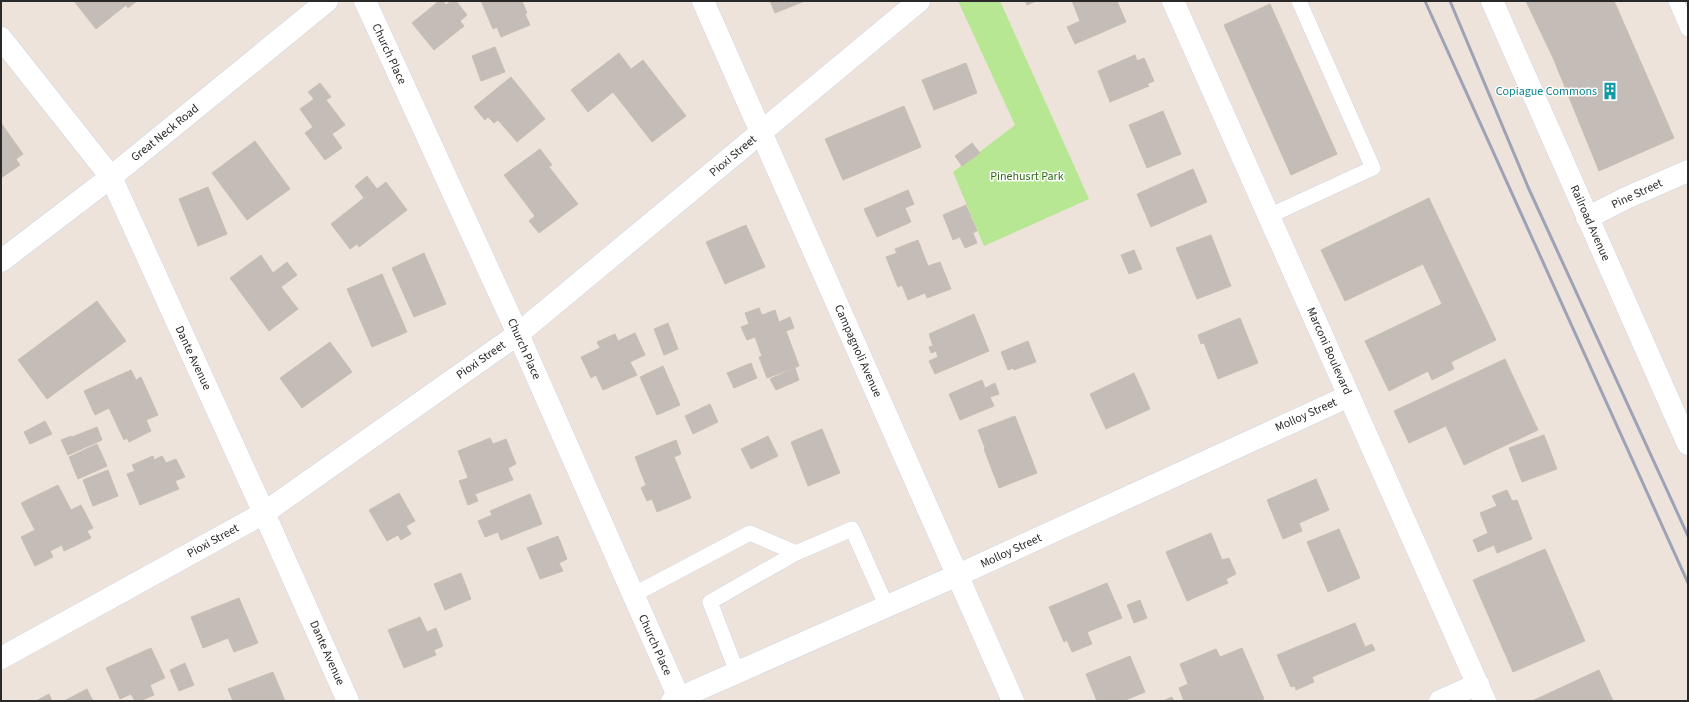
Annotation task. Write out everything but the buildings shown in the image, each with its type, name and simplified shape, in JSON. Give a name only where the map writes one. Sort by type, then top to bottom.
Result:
[{"type":"street","name":"Great Neck Road","points":[[1,261],[111,177],[327,1]]},
{"type":"street","name":"Church Place","points":[[365,1],[518,334],[633,595],[676,699]]},
{"type":"street","name":"Campagnoli Avenue","points":[[703,1],[1013,701]]},
{"type":"street","name":"Pioxi Street","points":[[1,658],[264,513],[518,334],[919,1]]},
{"type":"street","name":"Marconi Boulevard","points":[[1173,1],[1481,692]]},
{"type":"street","name":"Railroad Avenue","points":[[1492,1],[1688,444]]},
{"type":"street","name":"Dante Avenue","points":[[1,38],[111,177],[348,701]]},
{"type":"street","name":"Pine Street","points":[[1587,218],[1626,198],[1688,171]]},
{"type":"street","name":"Molloy Street","points":[[676,699],[887,607],[1349,396]]},
{"type":"street","points":[[1440,701],[1481,692]]},
{"type":"lane","points":[[1269,216],[1373,168],[1299,1]]},
{"type":"lane","points":[[1676,1],[1688,29]]},
{"type":"lane","points":[[737,672],[710,602],[796,553],[852,529],[887,607]]},
{"type":"lane","points":[[633,595],[750,533],[796,553]]},
{"type":"green space","name":"Pinehusrt Park","points":[[958,1],[1000,1],[1089,199],[984,246],[953,172],[1015,125]]},
{"type":"railway","points":[[1425,1],[1688,583]]},
{"type":"railway","points":[[1450,1],[1528,187],[1688,536]]},
{"type":"place","name":"Copiague Commons","points":[[1610,91]]}]
